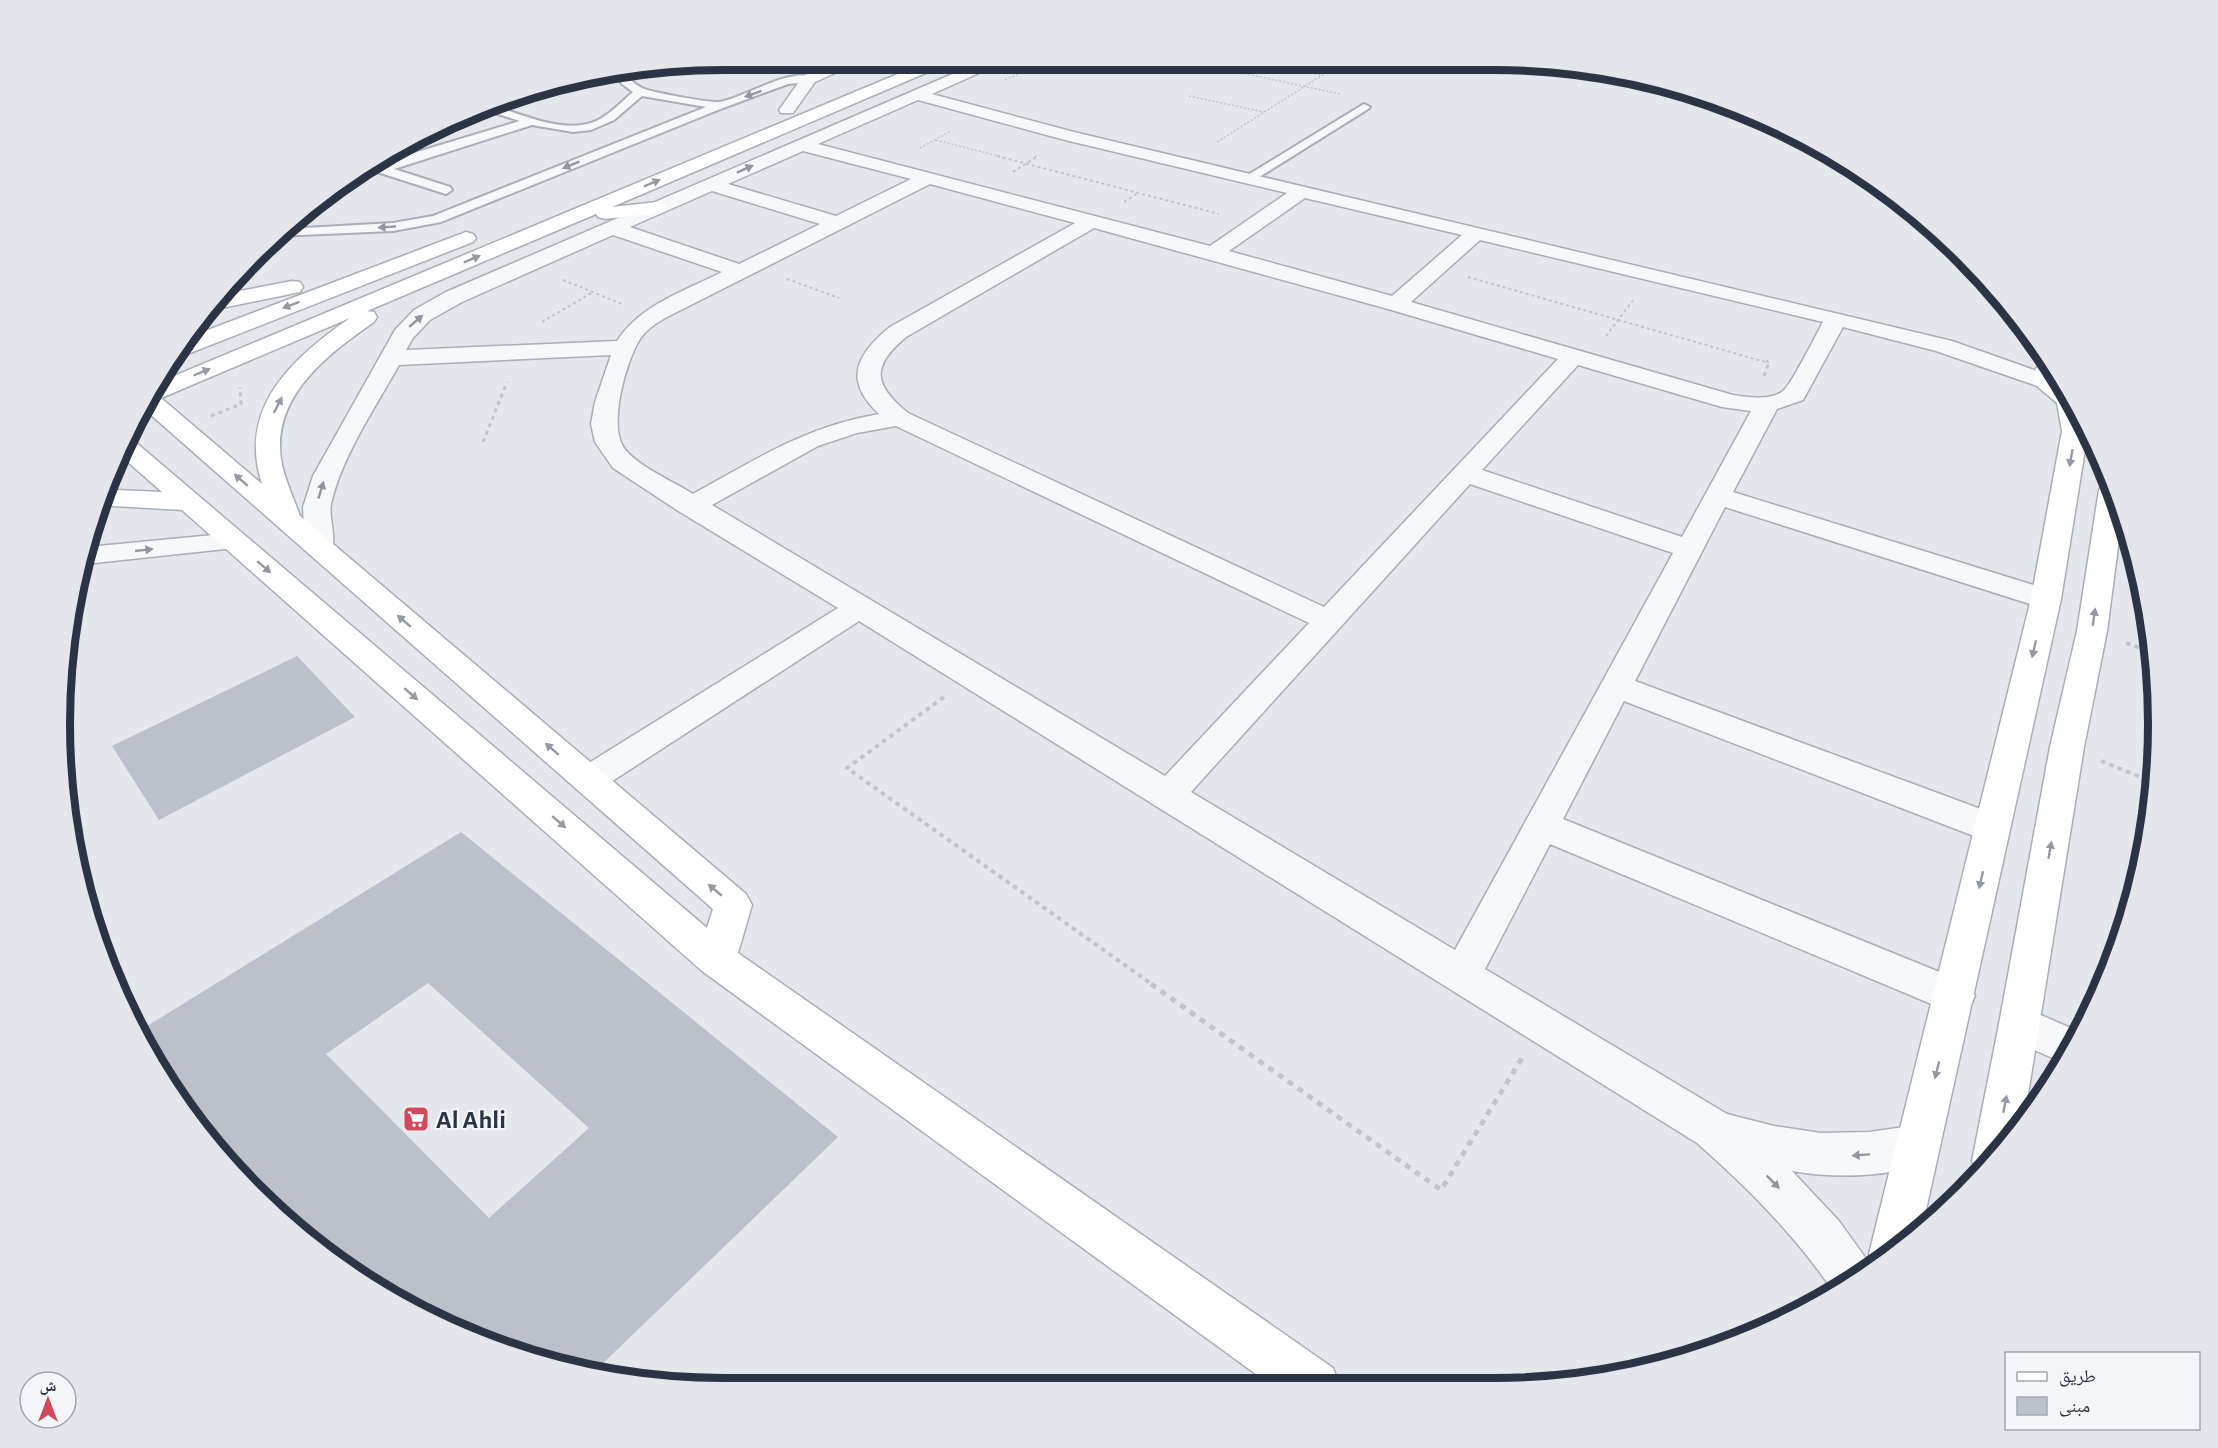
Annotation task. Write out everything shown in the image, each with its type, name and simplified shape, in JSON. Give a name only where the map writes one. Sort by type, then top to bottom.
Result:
[{"type":"street","points":[[787,110],[809,79],[830,70]]},
{"type":"street","points":[[665,158],[881,70]]},
{"type":"street","points":[[162,391],[921,70]]},
{"type":"street","points":[[319,548],[317,516],[320,492],[403,335],[422,315],[454,297],[916,95],[941,75],[964,70]]},
{"type":"street","points":[[841,104],[916,95],[1071,136],[1944,346],[2052,385]]},
{"type":"street","points":[[801,145],[1213,253],[1396,304],[1709,397],[1760,404],[1783,401],[1794,395],[1836,319]]},
{"type":"street","points":[[928,178],[651,317],[629,337],[607,405],[604,420],[605,434],[611,449],[622,462],[690,506],[1462,974],[1713,1129],[1759,1168],[1802,1212],[1848,1273]]},
{"type":"street","points":[[710,185],[838,223]]},
{"type":"street","points":[[1213,253],[1302,191]]},
{"type":"street","points":[[561,221],[657,208]]},
{"type":"street","points":[[1094,220],[898,332],[873,355],[868,368],[867,381],[872,394],[883,406],[899,417],[1329,621]]},
{"type":"street","points":[[612,228],[747,269]]},
{"type":"street","points":[[193,344],[477,233]]},
{"type":"street","points":[[1396,304],[1476,233]]},
{"type":"street","points":[[227,300],[291,287],[395,253],[444,247]]},
{"type":"street","points":[[288,521],[268,459],[268,437],[273,415],[284,393],[297,375],[334,340],[418,282]]},
{"type":"street","points":[[1944,346],[2034,357]]},
{"type":"street","points":[[390,358],[625,347]]},
{"type":"street","points":[[1168,795],[1465,473],[1580,358]]},
{"type":"street","points":[[155,404],[733,905],[716,959]]},
{"type":"street","points":[[1462,974],[1718,496],[1760,404]]},
{"type":"street","points":[[1897,1238],[2046,599],[2075,431],[2069,413]]},
{"type":"street","points":[[690,506],[809,441],[852,426],[899,417]]},
{"type":"street","points":[[131,451],[716,959],[1304,1378]]},
{"type":"street","points":[[1465,473],[1689,549]]},
{"type":"street","points":[[1718,496],[2046,599]]},
{"type":"street","points":[[111,497],[190,502]]},
{"type":"street","points":[[1998,1139],[2067,747],[2092,631],[2113,515]]},
{"type":"street","points":[[93,555],[234,541]]},
{"type":"street","points":[[588,780],[859,608]]},
{"type":"street","points":[[1616,686],[1992,828]]},
{"type":"street","points":[[1541,825],[1955,996]]},
{"type":"street","points":[[2020,1024],[2064,1044]]},
{"type":"street","points":[[1713,1129],[1749,1142],[1821,1155],[1855,1156],[1918,1146]]},
{"type":"lane","points":[[623,79],[640,92],[719,106]]},
{"type":"lane","points":[[294,232],[393,227],[436,219],[719,106],[786,81],[809,79]]},
{"type":"lane","points":[[499,111],[565,129],[583,129],[600,123],[640,92]]},
{"type":"lane","points":[[1249,178],[1364,107]]},
{"type":"lane","points":[[388,164],[451,149],[533,121]]},
{"type":"lane","points":[[431,143],[451,149]]},
{"type":"lane","points":[[380,169],[446,190]]},
{"type":"path","points":[[996,85],[1029,70]]},
{"type":"path","points":[[1227,70],[1346,95]]},
{"type":"path","points":[[1291,70],[1322,76]]},
{"type":"path","points":[[1283,157],[1217,142],[1331,70]]},
{"type":"path","points":[[1190,96],[1264,112]]},
{"type":"path","points":[[885,166],[985,112]]},
{"type":"path","points":[[981,191],[1071,136]]},
{"type":"path","points":[[936,140],[1255,224]]},
{"type":"path","points":[[526,265],[651,317]]},
{"type":"path","points":[[1436,268],[1769,362],[1760,404]]},
{"type":"path","points":[[747,269],[839,298]]},
{"type":"path","points":[[1580,358],[1618,319],[1653,275]]},
{"type":"path","points":[[971,676],[847,768],[1441,1190],[1543,1024]]},
{"type":"path","points":[[2067,747],[2145,779]]},
{"type":"building","points":[[297,656],[355,717],[159,820],[112,746]]},
{"type":"building","points":[[461,832],[838,1137],[601,1366],[514,1343],[474,1328],[397,1290],[326,1242],[262,1186],[233,1155],[181,1087],[145,1027]],"holes":[[[428,983],[589,1128],[489,1218],[326,1054]]]},
{"type":"place","name":"Al Ahli","points":[[416,1119]]}]
